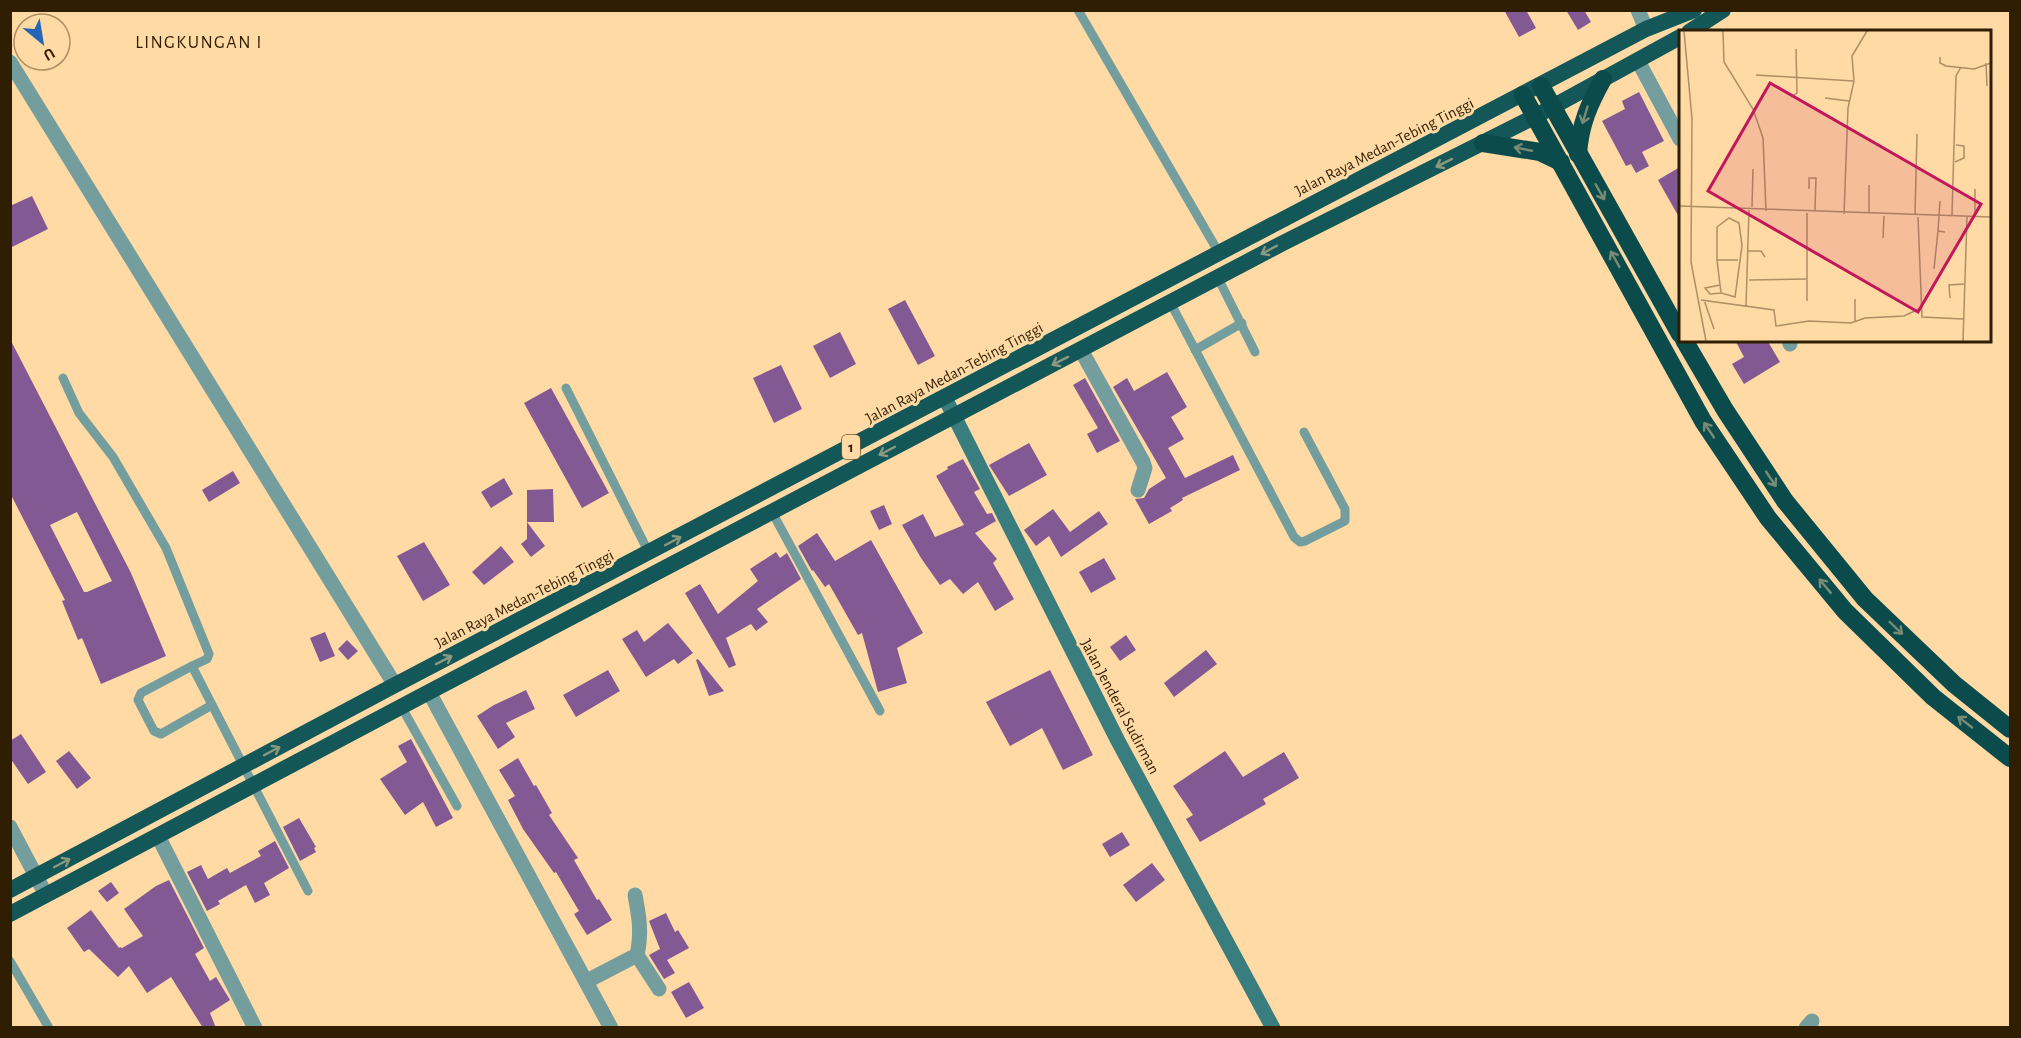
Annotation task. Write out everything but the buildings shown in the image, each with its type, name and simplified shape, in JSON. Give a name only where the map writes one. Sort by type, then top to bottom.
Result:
[{"type":"highway","name":"Jalan Raya Medan-Tebing Tinggi","points":[[10,890],[395,685],[649,554],[1646,29],[1694,10]]},
{"type":"highway","points":[[1692,30],[1723,10]]},
{"type":"highway","name":"1","points":[[10,914],[1170,302],[1534,117],[1679,38]]},
{"type":"highway","points":[[1578,154],[1586,112],[1603,79]]},
{"type":"highway","points":[[1541,86],[1679,332]]},
{"type":"highway","points":[[1523,94],[1703,421],[1768,518],[1845,611],[1934,697],[2010,758]]},
{"type":"highway","points":[[1483,143],[1540,152],[1561,162]]},
{"type":"highway","points":[[1685,342],[1725,410],[1785,501],[1865,599],[1954,684],[2010,729]]},
{"type":"highway","points":[[605,576],[616,593]]},
{"type":"main road","name":"Jalan Jenderal Sudirman","points":[[945,398],[1118,741],[1273,1028]]},
{"type":"street","points":[[1638,10],[1646,29]]},
{"type":"street","points":[[1638,61],[1679,138]]},
{"type":"street","points":[[10,62],[395,685]]},
{"type":"street","points":[[1081,350],[1143,462],[1145,468],[1138,489]]},
{"type":"street","points":[[429,692],[611,1028]]},
{"type":"street","points":[[10,827],[46,895]]},
{"type":"street","points":[[158,836],[255,1028]]},
{"type":"street","points":[[635,895],[641,926],[637,955],[659,989]]},
{"type":"street","points":[[587,981],[637,955]]},
{"type":"lane","points":[[1078,10],[1219,253]]},
{"type":"lane","points":[[1218,278],[1255,352]]},
{"type":"lane","points":[[1170,302],[1294,537],[1300,542],[1305,542],[1345,521],[1346,515],[1345,509],[1304,432]]},
{"type":"lane","points":[[1195,350],[1242,323]]},
{"type":"lane","points":[[63,378],[79,413],[113,457],[166,548],[209,654],[207,659],[141,693],[138,700],[154,730],[161,734],[212,705]]},
{"type":"lane","points":[[566,388],[649,554]]},
{"type":"lane","points":[[772,512],[880,711]]},
{"type":"lane","points":[[192,666],[308,891]]},
{"type":"lane","points":[[401,706],[457,806]]},
{"type":"lane","points":[[10,961],[49,1028]]},
{"type":"district","name":"LINGKUNGAN I","points":[[199,42]]}]
